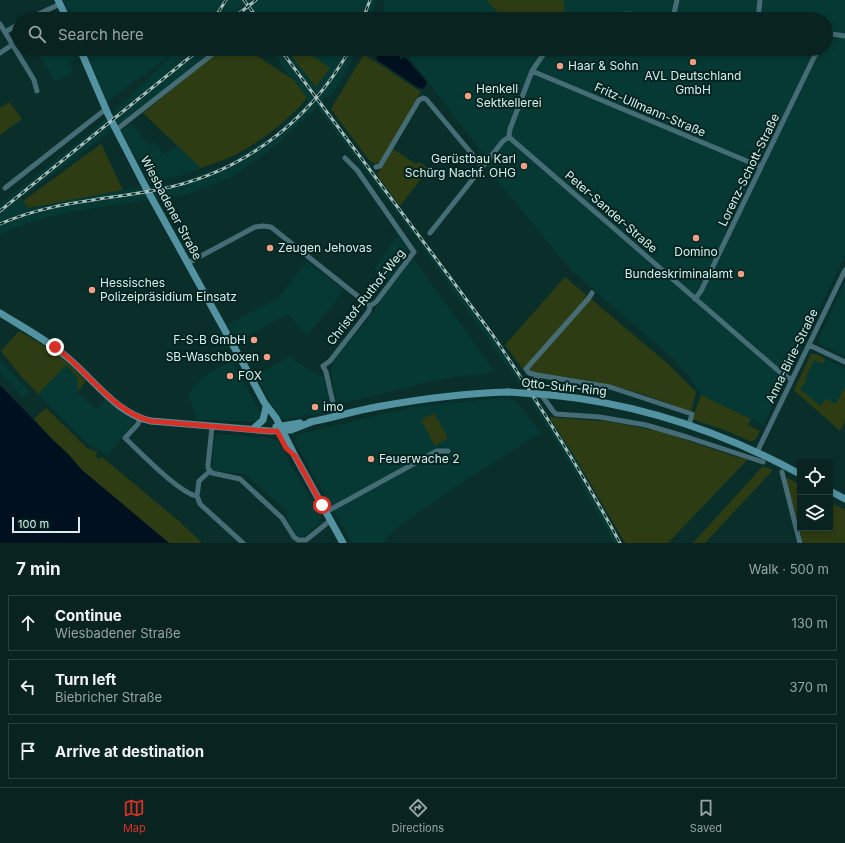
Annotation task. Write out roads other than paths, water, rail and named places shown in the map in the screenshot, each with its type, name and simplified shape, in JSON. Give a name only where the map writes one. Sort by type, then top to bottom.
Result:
[{"type":"street","points":[[674,12],[677,0]]},
{"type":"street","points":[[759,12],[760,0]]},
{"type":"street","points":[[41,12],[59,2],[64,12]]},
{"type":"street","points":[[0,24],[12,45],[0,53]]},
{"type":"street","points":[[5,32],[12,28]]},
{"type":"street","points":[[833,34],[845,36]]},
{"type":"street","points":[[19,56],[34,80],[37,91]]},
{"type":"street","name":"Wiesbadener Straße","points":[[83,56],[116,130],[188,264],[343,543]]},
{"type":"street","points":[[116,130],[209,56]]},
{"type":"street","points":[[430,233],[482,166],[503,141],[509,137],[510,129],[532,71],[542,56]]},
{"type":"street","name":"Lorenz-Schott-Straße","points":[[696,298],[704,285],[815,56]]},
{"type":"street","name":"Fritz-Ullmann-Straße","points":[[532,71],[761,167]]},
{"type":"street","points":[[376,167],[380,166],[419,100],[423,98],[426,98],[482,166]]},
{"type":"street","points":[[5,188],[107,111]]},
{"type":"street","name":"Peter-Sander-Straße","points":[[509,137],[781,373],[792,380]]},
{"type":"street","name":"Christof-Ruthof-Weg","points":[[336,416],[326,372],[323,366],[330,361],[369,311],[370,306],[376,302],[414,252],[357,170],[345,158]]},
{"type":"street","points":[[188,264],[255,227],[263,226],[271,228],[370,306]]},
{"type":"street","name":"Anna-Birle-Straße","points":[[757,452],[845,270]]},
{"type":"street","points":[[592,293],[526,369],[529,373],[537,375],[610,387],[692,414],[689,424]]},
{"type":"street","points":[[0,313],[62,352],[123,408],[140,418],[151,421],[212,426],[250,429],[279,429]]},
{"type":"street","points":[[809,345],[845,362]]},
{"type":"street","points":[[537,375],[535,386],[556,414],[600,417],[646,425],[763,462]]},
{"type":"street","name":"Otto-Suhr-Ring","points":[[279,429],[416,400],[479,393],[508,392],[551,395],[589,399],[626,406],[689,424],[731,440],[797,472]]},
{"type":"street","points":[[250,429],[263,420],[265,404]]},
{"type":"street","points":[[140,418],[138,424],[125,438],[179,487],[189,494],[197,496]]},
{"type":"street","name":"Otto-Suhr-Ring","points":[[279,429],[296,428],[314,421]]},
{"type":"street","points":[[212,426],[208,465],[210,471],[216,475],[236,477],[240,479],[282,518],[295,539],[301,542],[306,540],[331,520]]},
{"type":"street","points":[[289,445],[290,435],[296,428]]},
{"type":"street","name":"Wiesbadener Straße","points":[[279,429],[286,448],[295,456]]},
{"type":"street","points":[[326,512],[437,451],[448,451]]},
{"type":"street","points":[[210,471],[199,481],[197,496],[200,504],[243,543]]},
{"type":"street","points":[[782,472],[800,543]]},
{"type":"street","points":[[833,493],[845,499]]},
{"type":"water","points":[[377,56],[400,56],[399,57],[401,60],[405,57],[427,82],[426,86],[423,89],[417,87],[377,60]]},
{"type":"water","points":[[0,385],[82,470],[169,543],[0,543]]},
{"type":"railway","points":[[218,12],[226,0]]},
{"type":"railway","points":[[244,0],[253,12]]},
{"type":"railway","points":[[241,12],[256,0]]},
{"type":"railway","points":[[366,12],[370,0]]},
{"type":"railway","points":[[0,211],[191,56]]},
{"type":"railway","points":[[285,56],[492,334],[559,437],[620,543]]},
{"type":"railway","points":[[0,224],[57,206],[156,190],[186,183],[216,172],[269,142],[292,122],[314,100],[333,76],[346,56]]},
{"type":"place","name":"AVL Deutschland GmbH","points":[[693,62]]},
{"type":"place","name":"Haar & Sohn","points":[[560,66]]},
{"type":"place","name":"Henkell Sektkellerei","points":[[468,96]]},
{"type":"place","name":"Gerüstbau Karl Schürg Nachf. OHG","points":[[524,166]]},
{"type":"place","name":"Domino","points":[[696,238]]},
{"type":"place","name":"Zeugen Jehovas","points":[[270,248]]},
{"type":"place","name":"Bundeskriminalamt","points":[[741,274]]},
{"type":"place","name":"Hessisches Polizeipräsidium Einsatz","points":[[92,290]]},
{"type":"place","name":"F-S-B GmbH","points":[[254,340]]},
{"type":"place","name":"SB-Waschboxen","points":[[267,357]]},
{"type":"place","name":"FOX","points":[[230,376]]},
{"type":"place","name":"imo","points":[[315,407]]},
{"type":"place","name":"Feuerwache 2","points":[[371,459]]}]
